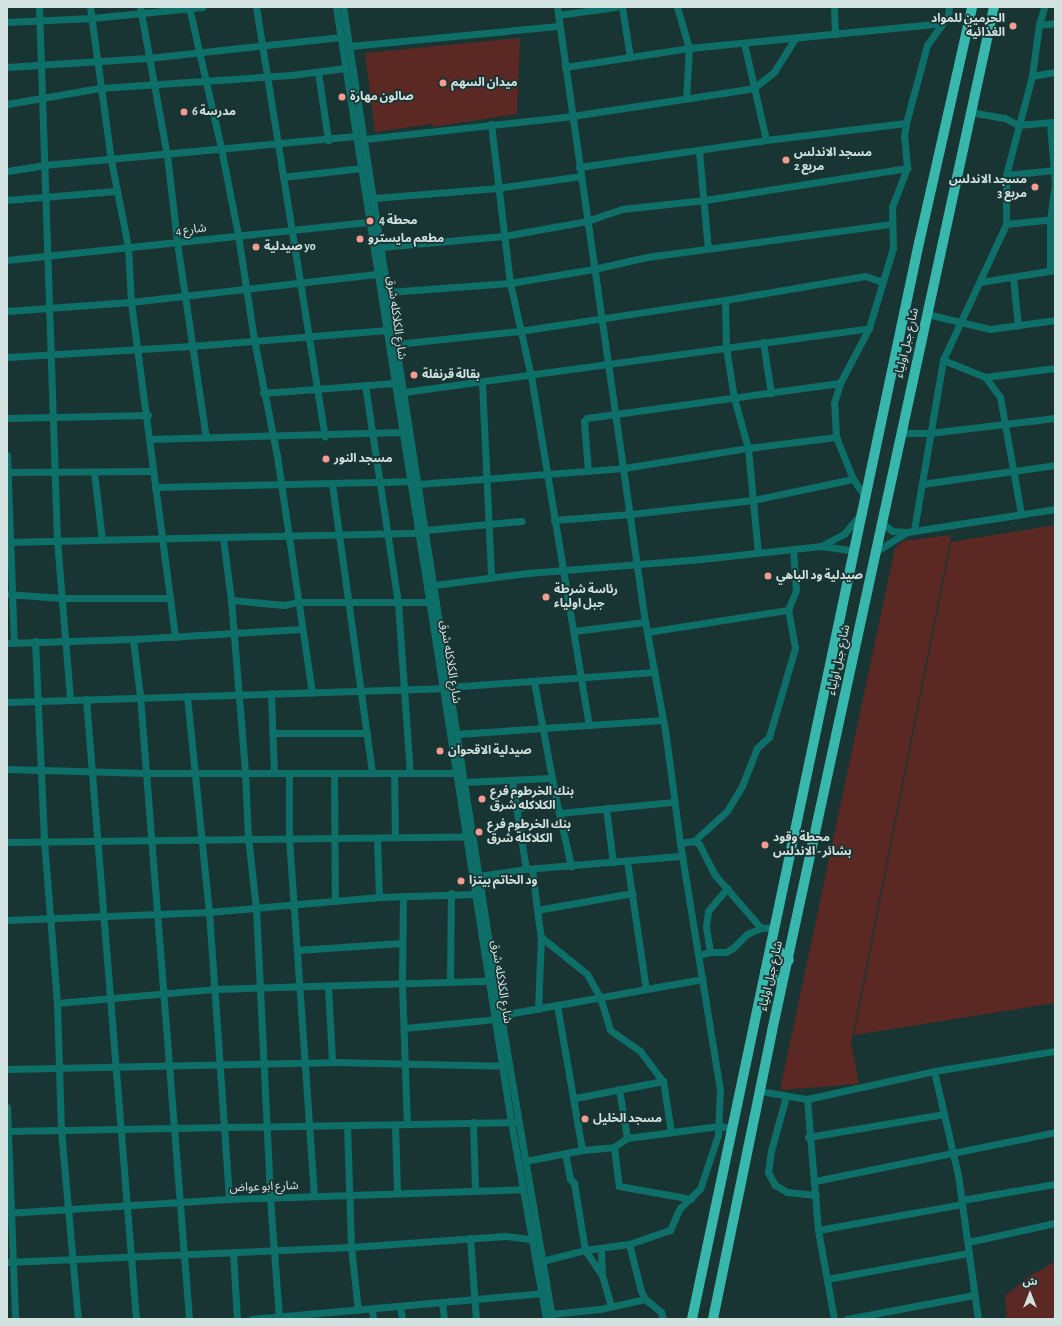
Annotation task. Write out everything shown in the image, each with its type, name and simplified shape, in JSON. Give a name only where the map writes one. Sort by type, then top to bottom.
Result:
[{"type":"highway","name":"شارع جبل اولياء","points":[[692,1319],[731,1128],[972,7]]},
{"type":"highway","name":"شارع جبل اولياء","points":[[713,1319],[782,983],[994,7]]},
{"type":"highway","points":[[771,944],[788,960]]},
{"type":"highway","points":[[765,972],[782,983]]},
{"type":"street","points":[[39,7],[48,309],[56,473],[57,540],[70,699]]},
{"type":"street","points":[[90,7],[111,160],[128,247],[131,302],[148,415],[155,487],[175,637]]},
{"type":"street","points":[[7,22],[92,18],[140,10],[202,7]]},
{"type":"street","points":[[256,7],[325,436]]},
{"type":"street","name":"شارع الكلاكله شرق","points":[[336,7],[361,168],[381,247],[404,392],[418,484],[429,602],[446,688],[457,734],[465,782],[498,1017],[515,1122],[523,1189],[542,1293],[550,1317]]},
{"type":"street","name":"شارع الكلاكله شرق","points":[[344,7],[374,198],[374,221],[378,274],[386,330],[410,481],[434,584],[456,772],[490,981],[498,1017],[502,1066],[525,1161],[550,1317]]},
{"type":"street","points":[[542,1261],[585,1250],[630,1244],[670,1230],[680,1208],[700,1188],[719,1126],[717,1063],[700,955],[682,856],[663,720],[645,622],[631,514],[557,11],[615,7]]},
{"type":"street","points":[[622,7],[630,57]]},
{"type":"street","points":[[677,7],[689,48],[686,99]]},
{"type":"street","points":[[834,7],[835,34]]},
{"type":"street","points":[[866,498],[853,480],[836,436],[833,415],[840,383],[869,328],[893,248],[892,207],[907,168],[904,136],[906,123],[927,45],[949,12],[949,7]]},
{"type":"street","points":[[875,552],[910,531],[922,484],[929,433],[943,360],[1006,224],[1006,175],[1032,76],[1039,25],[1044,7]]},
{"type":"street","points":[[189,8],[221,148],[238,235],[254,340],[281,486],[297,602],[312,692]]},
{"type":"street","points":[[140,10],[167,155],[177,242],[206,438]]},
{"type":"street","points":[[565,67],[689,48],[942,23]]},
{"type":"street","points":[[1039,25],[1055,23]]},
{"type":"street","points":[[350,46],[559,26]]},
{"type":"street","points":[[7,67],[148,58],[341,37]]},
{"type":"street","points":[[365,139],[572,116],[754,88],[774,72],[795,38]]},
{"type":"street","points":[[744,43],[766,140]]},
{"type":"street","points":[[7,104],[41,96],[100,88],[206,79],[318,72],[346,68]]},
{"type":"street","points":[[318,72],[328,140]]},
{"type":"street","points":[[1032,76],[1055,72]]},
{"type":"street","points":[[970,112],[1005,118],[1018,125],[1052,123],[1055,170],[1052,220],[1052,270],[980,282]]},
{"type":"street","points":[[579,167],[700,151],[766,140],[906,123]]},
{"type":"street","points":[[491,124],[496,188],[510,283],[531,376],[546,474],[589,725]]},
{"type":"street","points":[[7,170],[44,165],[167,155],[221,148],[328,140],[356,136]]},
{"type":"street","points":[[700,151],[708,249]]},
{"type":"street","points":[[283,177],[361,168]]},
{"type":"street","points":[[381,247],[504,236],[587,221],[622,209],[705,200],[907,168]]},
{"type":"street","points":[[1006,175],[1055,170]]},
{"type":"street","points":[[374,198],[496,188],[581,176]]},
{"type":"street","points":[[7,200],[45,195],[116,191]]},
{"type":"street","points":[[1006,224],[1052,220]]},
{"type":"street","name":"شارع 4","points":[[7,260],[374,221]]},
{"type":"street","points":[[388,292],[510,283],[594,270],[619,262],[892,224]]},
{"type":"street","points":[[7,311],[131,302],[378,274]]},
{"type":"street","points":[[396,344],[520,331],[601,317],[725,300],[865,276],[882,282]]},
{"type":"street","points":[[1013,277],[1018,326]]},
{"type":"street","points":[[725,300],[726,348],[734,398],[748,448],[758,553]]},
{"type":"street","points":[[927,314],[960,324],[990,329],[1055,320]]},
{"type":"street","points":[[404,392],[609,366],[763,342],[869,328]]},
{"type":"street","points":[[7,357],[50,353],[192,346],[386,330]]},
{"type":"street","points":[[763,342],[771,393]]},
{"type":"street","points":[[943,360],[985,377],[1055,368]]},
{"type":"street","points":[[985,377],[1000,397],[1007,424],[1021,514]]},
{"type":"street","points":[[264,393],[395,383]]},
{"type":"street","points":[[482,383],[491,577]]},
{"type":"street","points":[[588,471],[585,420],[840,383]]},
{"type":"street","points":[[365,386],[378,482],[398,603],[410,774]]},
{"type":"street","points":[[7,418],[148,415]]},
{"type":"street","points":[[901,433],[929,433],[1055,418]]},
{"type":"street","points":[[150,439],[325,436],[403,432]]},
{"type":"street","points":[[418,484],[624,468],[748,448],[836,436]]},
{"type":"street","points":[[7,455],[10,643],[175,637],[302,629]]},
{"type":"street","points":[[922,484],[1055,465]]},
{"type":"street","points":[[7,472],[56,473],[154,471]]},
{"type":"street","points":[[94,472],[102,540]]},
{"type":"street","points":[[554,520],[631,514],[753,500],[853,480]]},
{"type":"street","points":[[155,487],[281,486],[410,481]]},
{"type":"street","points":[[332,484],[372,773]]},
{"type":"street","points":[[881,522],[892,531],[910,531],[1055,509]]},
{"type":"street","points":[[821,546],[844,534],[863,512]]},
{"type":"street","points":[[9,542],[223,538],[422,531],[522,522]]},
{"type":"street","points":[[223,538],[234,633],[238,694],[246,772],[248,837],[256,908],[262,988],[270,1198],[279,1318]]},
{"type":"street","points":[[434,584],[491,577],[637,565],[821,546],[855,551]]},
{"type":"street","points":[[680,843],[694,841],[727,811],[742,786],[757,748],[770,737],[795,648],[788,610],[796,590],[793,549]]},
{"type":"street","points":[[9,594],[61,598],[170,598]]},
{"type":"street","points":[[231,600],[284,604],[297,602],[429,602]]},
{"type":"street","points":[[647,632],[788,610]]},
{"type":"street","points":[[574,631],[645,622]]},
{"type":"street","points":[[133,639],[140,696],[182,1255],[189,1319]]},
{"type":"street","points":[[35,641],[44,842],[57,1003],[61,1130],[71,1260],[78,1319]]},
{"type":"street","points":[[7,702],[140,696],[312,692],[360,689],[446,688],[654,672]]},
{"type":"street","points":[[534,682],[550,778],[571,866]]},
{"type":"street","points":[[271,693],[274,773]]},
{"type":"street","points":[[186,696],[196,772],[200,839],[209,912],[229,1199]]},
{"type":"street","points":[[86,699],[98,840],[108,998],[136,1319]]},
{"type":"street","points":[[457,734],[541,730],[663,720]]},
{"type":"street","points":[[272,733],[367,732]]},
{"type":"street","points":[[7,769],[41,771],[394,774],[456,772]]},
{"type":"street","points":[[288,773],[289,838],[314,1196]]},
{"type":"street","points":[[334,773],[336,837],[335,901]]},
{"type":"street","points":[[394,774],[395,837]]},
{"type":"street","points":[[465,782],[512,781],[550,778]]},
{"type":"street","points":[[512,781],[541,937],[538,1009]]},
{"type":"street","points":[[516,809],[556,800]]},
{"type":"street","points":[[559,813],[674,802]]},
{"type":"street","points":[[606,808],[613,863]]},
{"type":"street","points":[[7,842],[248,837],[377,838],[467,836]]},
{"type":"street","points":[[377,838],[379,897]]},
{"type":"street","points":[[694,841],[703,849],[715,875],[761,928]]},
{"type":"street","points":[[479,876],[529,869],[682,856]]},
{"type":"street","points":[[627,861],[646,988]]},
{"type":"street","points":[[710,952],[706,926],[708,911],[727,888]]},
{"type":"street","points":[[450,982],[451,893]]},
{"type":"street","points":[[7,920],[209,912],[379,897],[451,893],[476,894]]},
{"type":"street","points":[[537,910],[632,893]]},
{"type":"street","points":[[403,896],[402,984],[405,1028],[406,1124]]},
{"type":"street","points":[[700,955],[710,952],[726,952],[733,948],[747,934],[761,928],[775,927]]},
{"type":"street","points":[[541,937],[587,974],[600,997],[610,1030],[640,1051],[663,1081],[671,1132]]},
{"type":"street","points":[[297,950],[402,943]]},
{"type":"street","points":[[405,1028],[498,1017],[646,988],[703,980]]},
{"type":"street","points":[[57,1003],[215,989],[300,988],[490,981]]},
{"type":"street","points":[[328,987],[332,1062]]},
{"type":"street","points":[[558,1005],[575,1098],[582,1150]]},
{"type":"street","points":[[760,1091],[807,1099],[934,1071],[1055,1051]]},
{"type":"street","points":[[7,1069],[264,1062],[406,1063],[502,1066]]},
{"type":"street","points":[[934,1071],[953,1151],[968,1242],[978,1319]]},
{"type":"street","points":[[575,1098],[663,1081]]},
{"type":"street","points":[[619,1089],[627,1138]]},
{"type":"street","points":[[786,1096],[769,1158],[768,1172],[775,1185],[787,1192],[816,1194]]},
{"type":"street","points":[[807,1099],[808,1137],[815,1181],[818,1230],[834,1319]]},
{"type":"street","points":[[7,1107],[10,1262],[15,1319]]},
{"type":"street","points":[[808,1137],[944,1114]]},
{"type":"street","points":[[473,1122],[475,1190]]},
{"type":"street","points":[[8,1131],[515,1122]]},
{"type":"street","points":[[347,1125],[351,1247],[358,1310]]},
{"type":"street","points":[[395,1125],[397,1193]]},
{"type":"street","points":[[525,1161],[582,1150],[614,1147],[627,1138],[719,1126],[731,1128]]},
{"type":"street","points":[[815,1181],[953,1151],[1055,1132]]},
{"type":"street","points":[[614,1147],[620,1186],[691,1198]]},
{"type":"street","points":[[565,1153],[570,1179],[574,1184],[585,1250],[602,1275]]},
{"type":"street","points":[[818,1230],[1055,1184]]},
{"type":"street","name":"شارع ابو عواض","points":[[9,1213],[68,1210],[126,1204],[229,1199],[523,1189]]},
{"type":"street","points":[[968,1242],[1055,1223]]},
{"type":"street","points":[[10,1262],[182,1255],[273,1249],[351,1247],[506,1236],[532,1239]]},
{"type":"street","points":[[470,1238],[476,1319]]},
{"type":"street","points":[[630,1244],[638,1283],[645,1299],[661,1312],[663,1319]]},
{"type":"street","points":[[601,1249],[602,1275],[611,1306]]},
{"type":"street","points":[[233,1252],[237,1319]]},
{"type":"street","points":[[827,1279],[969,1253]]},
{"type":"street","points":[[252,1319],[327,1316],[372,1308],[542,1293]]},
{"type":"street","points":[[847,1319],[974,1295]]},
{"type":"street","points":[[550,1317],[645,1299]]},
{"type":"street","points":[[442,1302],[444,1319]]},
{"type":"street","points":[[400,1306],[402,1319]]},
{"type":"street","points":[[372,1308],[373,1319]]},
{"type":"shaded area","name":"ميدان السهم","points":[[520,38],[517,114],[433,127],[432,124],[375,132],[365,53]]},
{"type":"shaded area","points":[[1055,525],[1055,1003],[854,1035],[951,542]]},
{"type":"shaded area","points":[[951,535],[851,1043],[859,1084],[780,1090],[895,548],[903,541]]},
{"type":"shaded area","points":[[1055,1262],[1055,1319],[1007,1319],[1005,1296],[1031,1275]]},
{"type":"place","name":"الحرمين للمواد الغذائية","points":[[1013,26]]},
{"type":"place","name":"ميدان السهم","points":[[443,83]]},
{"type":"place","name":"صالون مهارة","points":[[342,97]]},
{"type":"place","name":"مدرسة 6","points":[[184,112]]},
{"type":"place","name":"مسجد الاندلس مربع 2","points":[[786,160]]},
{"type":"place","name":"مسجد الاندلس مربع 3","points":[[1035,187]]},
{"type":"place","name":"محطة 4","points":[[370,221]]},
{"type":"place","name":"مطعم مايسترو","points":[[360,239]]},
{"type":"place","name":"صيدلية yo","points":[[256,247]]},
{"type":"place","name":"بقالة قرنفلة","points":[[414,375]]},
{"type":"place","name":"مسجد النور","points":[[326,459]]},
{"type":"place","name":"صيدلية ود الباهي","points":[[768,576]]},
{"type":"place","name":"رئاسة شرطة جبل اولياء","points":[[546,597]]},
{"type":"place","name":"صيدلية الاقحوان","points":[[440,751]]},
{"type":"place","name":"بنك الخرطوم فرع الكلاكله شرق","points":[[482,799]]},
{"type":"place","name":"بنك الخرطوم فرع الكلاكلة شرق","points":[[479,832]]},
{"type":"place","name":"محطة وقود بشائر - الاندلس","points":[[765,845]]},
{"type":"place","name":"ود الخاتم بيتزا","points":[[461,881]]},
{"type":"place","name":"مسجد الخليل","points":[[585,1119]]}]
